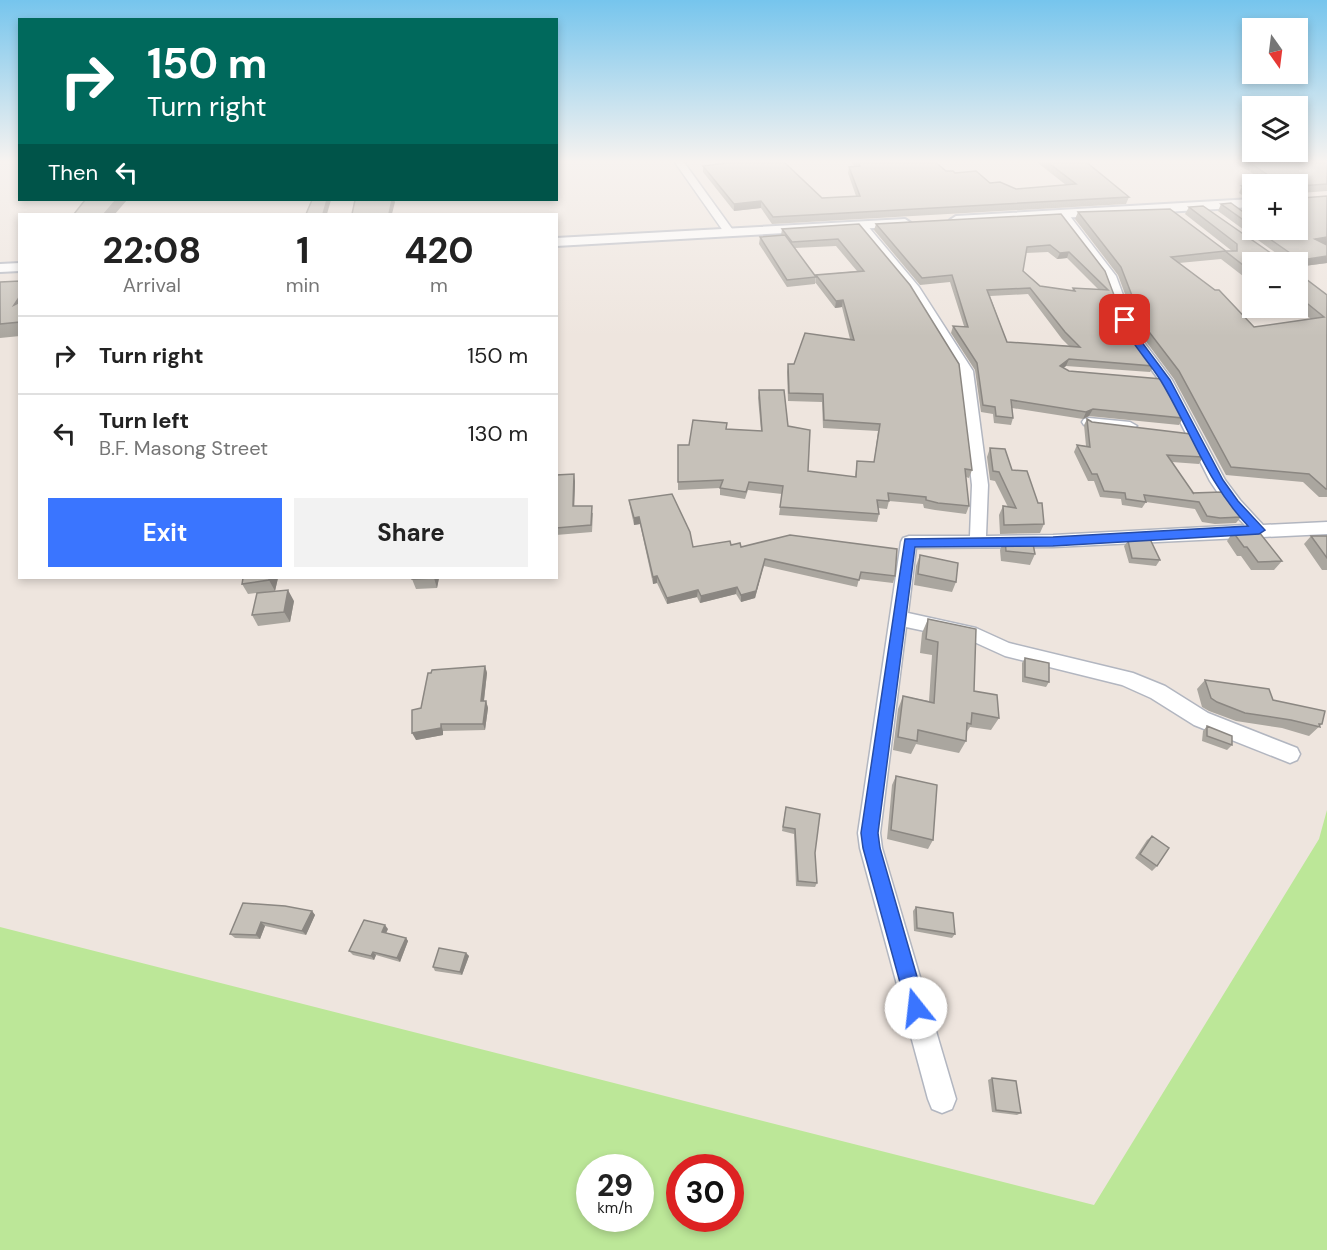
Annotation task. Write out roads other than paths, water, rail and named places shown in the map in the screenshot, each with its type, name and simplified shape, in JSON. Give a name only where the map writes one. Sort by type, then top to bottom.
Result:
[{"type":"street","points":[[720,219],[730,233]]},
{"type":"street","points":[[944,221],[969,219]]},
{"type":"street","points":[[1067,219],[1110,276],[1131,333],[1165,380],[1218,481],[1234,504],[1259,530]]},
{"type":"street","points":[[558,242],[921,222]]},
{"type":"street","points":[[861,226],[915,289],[966,371],[980,485],[978,541]]},
{"type":"street","points":[[0,268],[18,267]]},
{"type":"street","points":[[1143,378],[1165,380]]},
{"type":"street","points":[[1089,422],[1147,429]]},
{"type":"street","points":[[1171,432],[1194,434]]},
{"type":"street","points":[[942,1099],[871,848],[869,833],[909,542],[1053,541],[1327,528]]},
{"type":"street","points":[[898,618],[976,635],[1005,649],[1126,678],[1158,692],[1201,719],[1290,754]]}]
